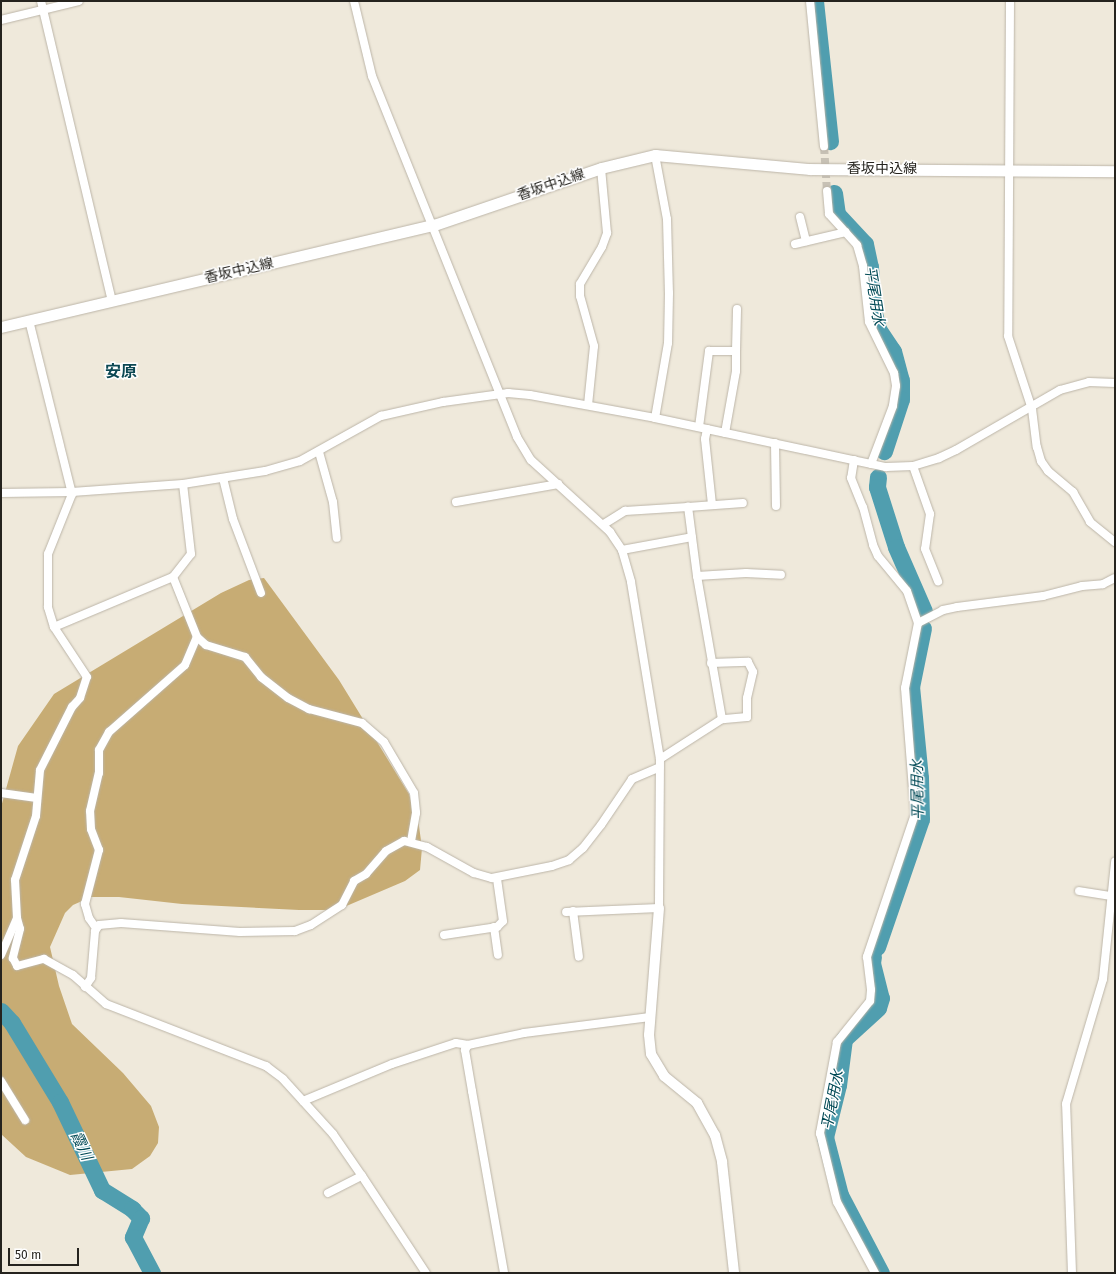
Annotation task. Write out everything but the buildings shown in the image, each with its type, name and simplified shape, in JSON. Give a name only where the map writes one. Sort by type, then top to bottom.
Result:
[{"type":"main road","name":"香坂中込線","points":[[1,327],[434,225],[601,168],[655,155],[810,168],[1115,171]]},
{"type":"street","points":[[41,1],[112,300]]},
{"type":"street","points":[[1,20],[79,1]]},
{"type":"street","points":[[354,1],[372,76],[434,225],[500,393],[525,452],[558,484],[604,524],[622,550],[631,582],[660,763],[658,908],[649,1045],[654,1062],[664,1076],[696,1103],[715,1135],[722,1162],[734,1273]]},
{"type":"street","points":[[810,1],[824,146]]},
{"type":"street","points":[[1010,1],[1008,329],[1031,406],[1041,461],[1054,477],[1073,492],[1094,526],[1115,542]]},
{"type":"street","points":[[655,155],[667,219],[670,293],[668,343],[655,418]]},
{"type":"street","points":[[588,405],[594,346],[580,296],[580,284],[602,247],[607,233],[601,168]]},
{"type":"street","points":[[827,191],[829,214],[857,244],[863,266],[869,322],[894,373],[896,386],[893,406],[872,464]]},
{"type":"street","points":[[800,217],[806,241]]},
{"type":"street","points":[[795,244],[846,232]]},
{"type":"street","points":[[725,433],[736,371],[737,309]]},
{"type":"street","points":[[29,320],[72,492],[72,497],[48,554],[46,568],[48,607],[54,627],[87,677],[80,698],[72,707],[40,770],[36,816],[15,880],[17,918],[20,929],[14,958],[16,966],[44,959],[73,975],[106,1004],[266,1066],[283,1079],[333,1134],[426,1273]]},
{"type":"street","points":[[712,505],[703,428],[709,351],[736,351]]},
{"type":"street","points":[[1,493],[72,492],[183,484],[284,466],[319,452],[367,422],[386,414],[443,402],[500,393],[530,395],[588,405],[872,464],[913,466],[951,453],[1060,390],[1082,383],[1115,383]]},
{"type":"street","points":[[775,443],[776,506]]},
{"type":"street","points":[[319,452],[333,502],[337,538]]},
{"type":"street","points":[[854,460],[851,478],[863,507],[873,545],[878,556],[907,591],[918,623],[905,688],[915,814],[867,957],[871,990],[870,1001],[837,1042],[820,1133],[837,1202],[875,1273]]},
{"type":"street","points":[[913,466],[930,514],[924,550],[938,581]]},
{"type":"street","points":[[223,478],[233,519],[261,593]]},
{"type":"street","points":[[54,627],[173,577],[191,554],[183,484]]},
{"type":"street","points":[[456,502],[558,484]]},
{"type":"street","points":[[604,524],[625,511],[744,503]]},
{"type":"street","points":[[688,507],[697,576],[722,720]]},
{"type":"street","points":[[622,550],[692,537]]},
{"type":"street","points":[[697,576],[746,573],[781,575]]},
{"type":"street","points":[[173,577],[198,637],[215,649],[245,657],[261,677],[288,698],[309,709],[362,723],[371,730],[391,752],[396,766],[414,793],[416,813],[411,841]]},
{"type":"street","points":[[918,623],[943,610],[1043,596],[1082,586],[1103,584],[1115,578]]},
{"type":"street","points":[[85,987],[91,978],[96,928],[89,918],[85,904],[99,850],[92,829],[90,811],[99,773],[99,750],[114,727],[185,665],[190,659],[198,637]]},
{"type":"street","points":[[96,928],[107,924],[121,923],[240,932],[295,931],[332,913],[342,905],[354,881],[366,874],[386,851],[404,841],[411,841],[474,873],[497,879],[552,866],[577,855],[616,805],[632,779],[660,763],[722,720],[748,717],[747,698],[752,672],[748,662],[711,663]]},
{"type":"street","points":[[1,792],[37,798]]},
{"type":"street","points":[[1072,1273],[1066,1104],[1103,979],[1115,862]]},
{"type":"street","points":[[444,935],[494,927],[503,921],[497,879]]},
{"type":"street","points":[[1079,891],[1111,896]]},
{"type":"street","points":[[579,957],[569,912],[658,908]]},
{"type":"street","points":[[1,955],[17,918]]},
{"type":"street","points":[[494,927],[498,955]]},
{"type":"street","points":[[303,1101],[392,1064],[456,1043],[468,1045],[524,1033],[650,1017]]},
{"type":"street","points":[[468,1045],[465,1050],[504,1273]]},
{"type":"street","points":[[1,1081],[25,1120]]},
{"type":"street","points":[[328,1194],[362,1176]]},
{"type":"shaded area","points":[[264,578],[339,680],[409,794],[419,826],[422,848],[420,870],[405,881],[337,910],[299,910],[182,904],[119,897],[91,897],[73,905],[65,913],[50,947],[59,986],[72,1024],[123,1073],[151,1106],[159,1127],[158,1143],[150,1156],[132,1169],[70,1175],[26,1157],[1,1134],[1,807],[18,746],[54,694],[221,593],[249,580]]},
{"type":"waterway","name":"平尾用水","points":[[815,1],[830,141]]},
{"type":"waterway","name":"平尾用水","points":[[834,193],[837,214],[865,244],[870,267],[873,309],[878,329],[893,351],[901,380],[901,399],[884,451]]},
{"type":"waterway","name":"平尾用水","points":[[878,477],[877,487],[896,547],[924,611]]},
{"type":"waterway","name":"平尾用水","points":[[877,947],[921,819],[920,778],[911,687],[923,628]]},
{"type":"waterway","name":"平尾用水","points":[[873,956],[872,963],[881,998],[878,1008],[844,1039],[838,1085],[825,1137],[840,1195],[881,1273]]},
{"type":"waterway","name":"霞川","points":[[1,1011],[12,1023],[60,1102],[102,1190],[132,1209],[141,1218],[133,1237],[152,1273]]},
{"type":"tunnel","points":[[824,146],[827,191]]},
{"type":"district","name":"安原","points":[[121,372]]}]
